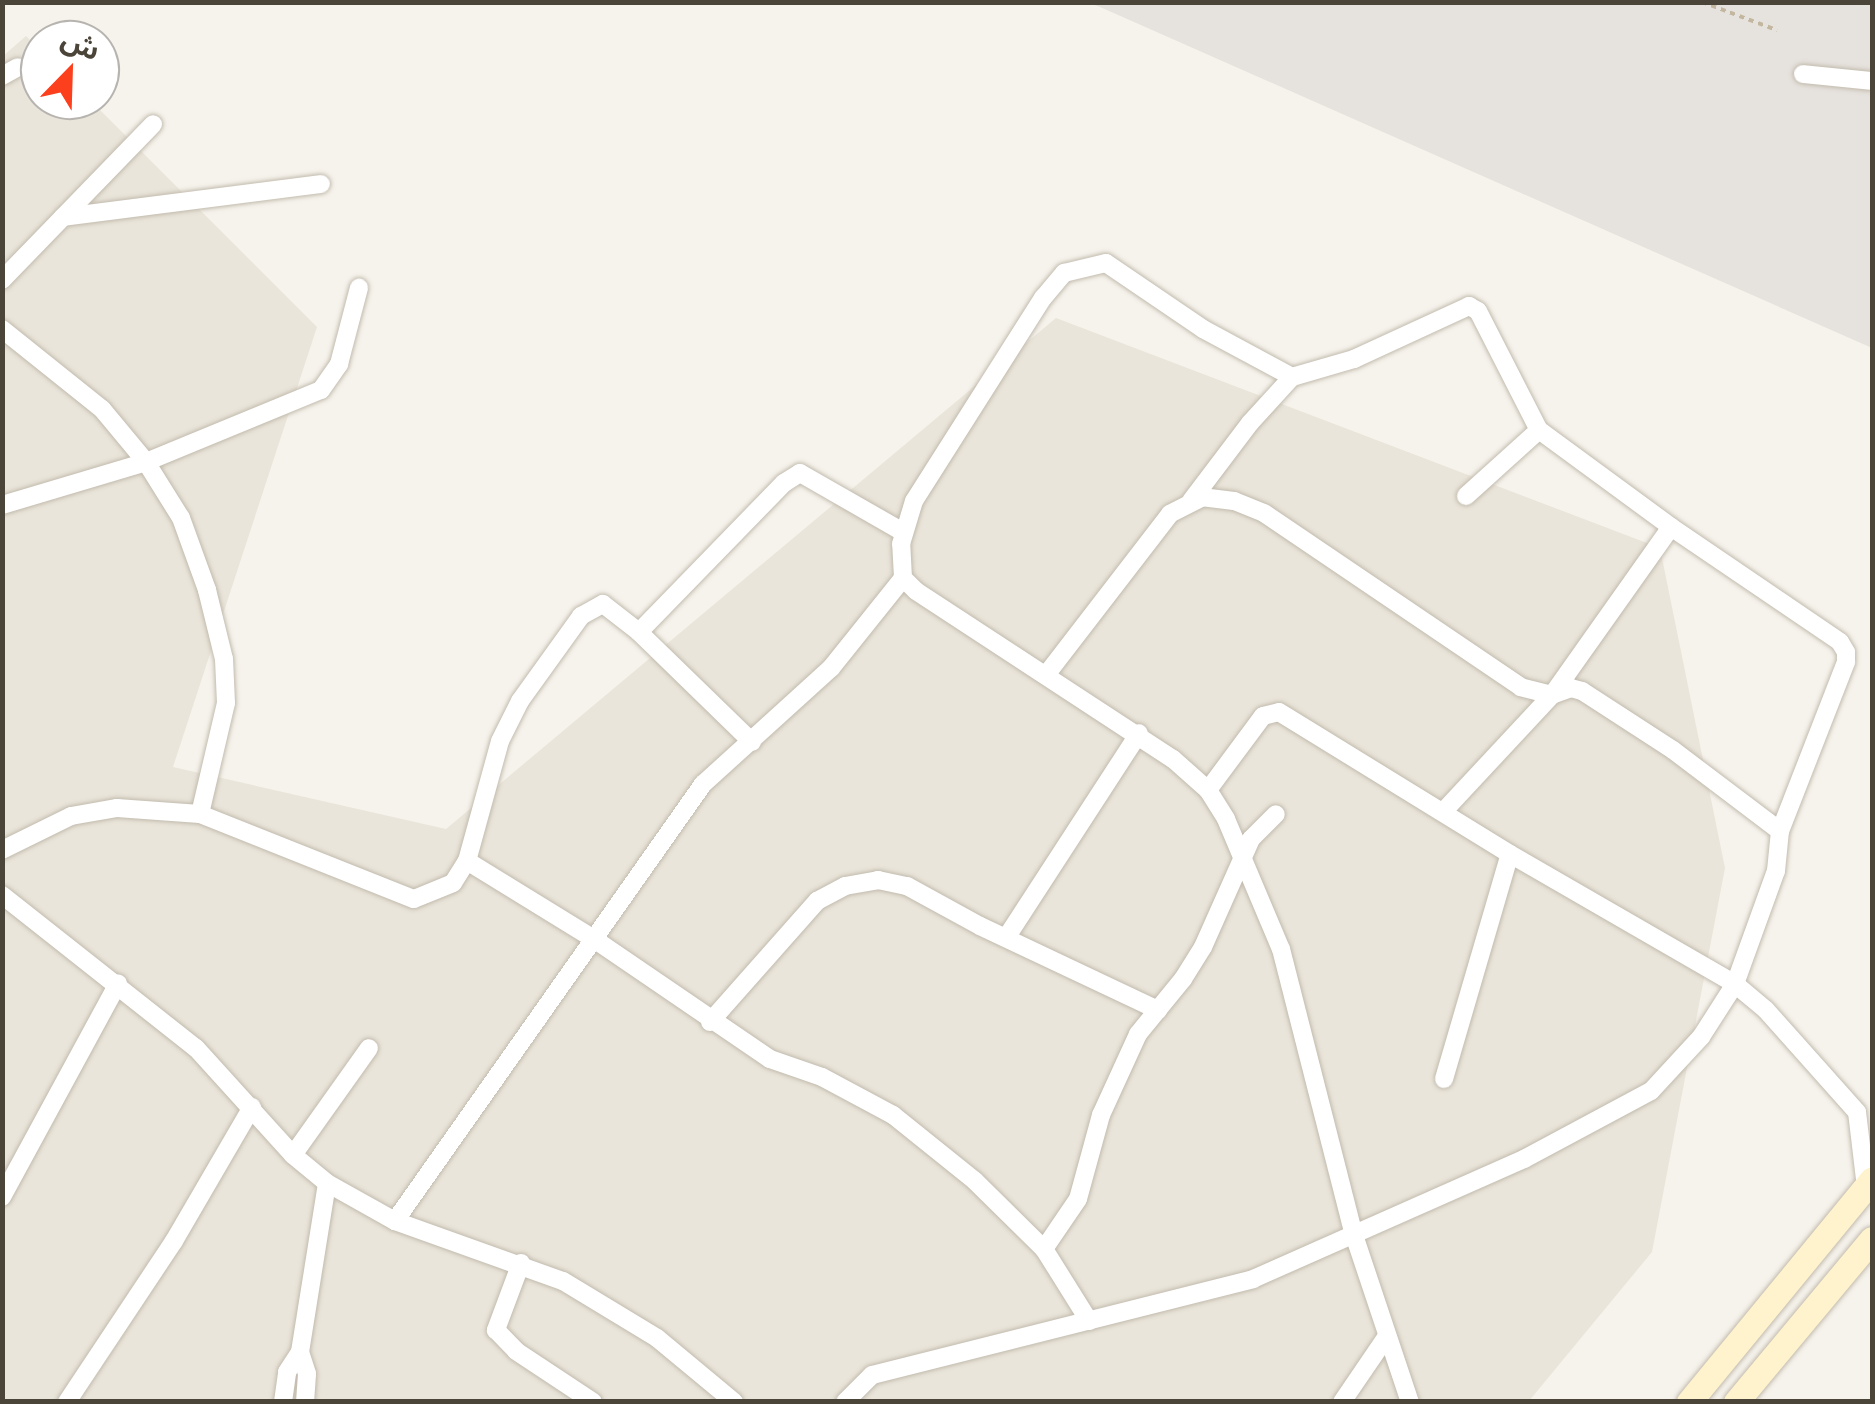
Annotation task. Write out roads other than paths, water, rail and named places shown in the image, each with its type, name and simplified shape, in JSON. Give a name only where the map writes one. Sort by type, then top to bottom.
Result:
[{"type":"main road","points":[[1689,1402],[1869,1182]]},
{"type":"main road","points":[[1736,1402],[1872,1239]]},
{"type":"street","points":[[1803,74],[1872,81]]},
{"type":"street","points":[[2,280],[153,124]]},
{"type":"street","points":[[64,217],[321,184]]},
{"type":"street","points":[[1292,377],[1203,329],[1106,263],[1064,273],[1042,298],[914,501],[903,532],[899,563],[903,578],[916,591],[1139,734],[1208,790],[1243,858],[1281,949],[1353,1232],[1410,1402]]},
{"type":"street","points":[[2,505],[146,462],[322,390],[340,364],[359,288]]},
{"type":"street","points":[[845,1402],[872,1375],[1254,1280],[1353,1232],[1524,1159],[1650,1091],[1701,1037],[1735,984],[1776,871],[1780,831],[1846,662],[1846,652],[1827,633],[1671,527],[1539,430],[1478,311],[1469,306],[1354,359],[1292,377],[1191,501],[1170,514],[1047,674]]},
{"type":"street","points":[[2,329],[102,409],[146,462],[182,518],[224,659],[226,704],[200,814]]},
{"type":"street","points":[[1466,496],[1539,430]]},
{"type":"street","points":[[639,632],[784,483],[800,473],[903,532]]},
{"type":"street","points":[[1191,501],[1216,497],[1264,514],[1521,686],[1552,695],[1571,688],[1597,698],[1780,831]]},
{"type":"street","points":[[1444,811],[1552,695],[1671,527]]},
{"type":"street","points":[[395,1220],[703,784],[831,668],[903,578]]},
{"type":"street","points":[[2,850],[71,816],[117,808],[200,814],[414,899],[453,883],[467,860],[500,741],[520,701],[581,616],[595,605],[603,604],[639,632],[752,742]]},
{"type":"street","points":[[1208,790],[1263,716],[1274,710],[1510,854],[1735,984],[1766,1010],[1865,1113],[1869,1182]]},
{"type":"street","points":[[1006,938],[1139,734]]},
{"type":"street","points":[[1044,1249],[1072,1212],[1114,1084],[1138,1034],[1203,947],[1252,838],[1276,814]]},
{"type":"street","points":[[1444,1079],[1510,854]]},
{"type":"street","points":[[467,860],[594,939],[710,1022],[770,1059],[822,1077],[893,1115],[974,1181],[1044,1249],[1089,1320]]},
{"type":"street","points":[[710,1022],[817,902],[845,886],[878,880],[907,886],[1158,1010]]},
{"type":"street","points":[[3,896],[196,1048],[293,1154],[328,1183],[395,1220],[521,1263],[612,1307],[734,1402]]},
{"type":"street","points":[[2,1198],[118,983]]},
{"type":"street","points":[[293,1154],[369,1048]]},
{"type":"street","points":[[67,1402],[174,1241],[252,1107]]},
{"type":"street","points":[[283,1402],[287,1372],[300,1352],[328,1183]]},
{"type":"street","points":[[521,1263],[496,1330],[516,1351],[594,1402]]},
{"type":"street","points":[[1342,1402],[1386,1336]]},
{"type":"street","points":[[300,1352],[307,1374],[305,1402]]}]
